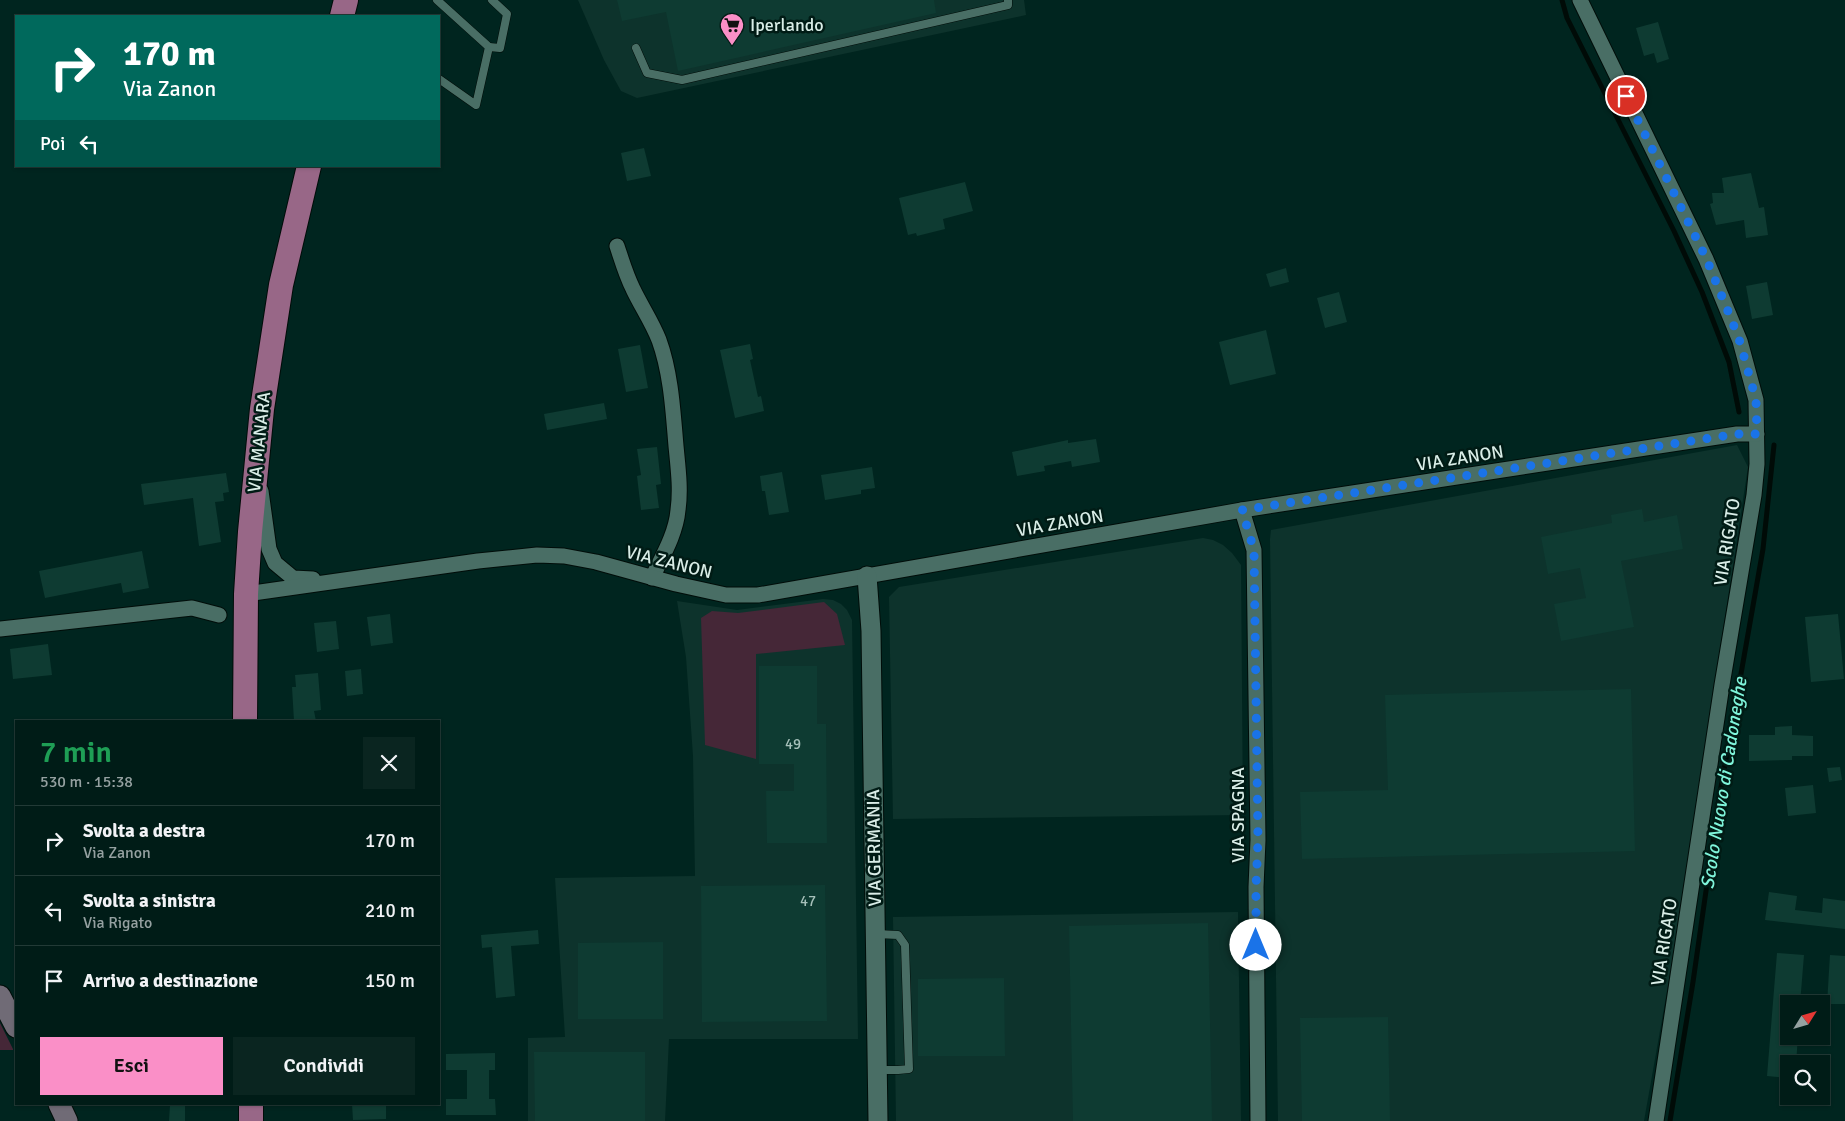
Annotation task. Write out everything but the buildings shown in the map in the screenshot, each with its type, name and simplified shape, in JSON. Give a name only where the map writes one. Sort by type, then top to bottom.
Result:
[{"type":"main road","points":[[342,15],[346,0]]},
{"type":"main road","name":"VIA MANARA","points":[[245,720],[246,594],[256,462],[281,285],[308,167]]},
{"type":"main road","points":[[0,996],[15,1025]]},
{"type":"main road","points":[[59,1105],[67,1121]]},
{"type":"main road","points":[[251,1105],[251,1121]]},
{"type":"street","name":"VIA RIGATO","points":[[1580,0],[1706,258],[1740,342],[1756,400],[1757,464],[1754,495],[1721,695],[1656,1121]]},
{"type":"street","points":[[618,246],[624,268],[633,289],[653,325],[660,343],[666,366],[672,405],[679,490],[678,512],[673,532],[652,578]]},
{"type":"street","name":"VIA ZANON","points":[[246,594],[372,578],[478,561],[537,555],[564,556],[596,562],[652,578],[726,595],[758,594],[1242,510],[1737,434],[1757,434]]},
{"type":"street","name":"VIA ZANON","points":[[256,462],[269,549],[275,563],[283,571],[293,578],[330,580],[372,578]]},
{"type":"street","name":"VIA SPAGNA","points":[[1242,510],[1254,550],[1258,840],[1256,887],[1258,1121]]},
{"type":"street","name":"VIA GERMANIA","points":[[867,576],[871,632],[878,1121]]},
{"type":"street","points":[[0,629],[192,608],[219,615]]},
{"type":"lane","points":[[436,0],[489,47],[500,48],[507,14],[492,0]]},
{"type":"lane","points":[[636,48],[647,73],[682,80],[1008,5],[1008,0]]},
{"type":"lane","points":[[440,80],[476,105],[489,47]]},
{"type":"lane","points":[[876,934],[898,935],[905,945],[909,1068],[878,1070]]},
{"type":"shaded area","points":[[578,0],[1024,0],[1026,15],[637,98],[621,91],[604,60]]},
{"type":"shaded area","points":[[1737,445],[1748,467],[1672,963],[1644,1121],[1278,1121],[1271,530]]},
{"type":"shaded area","points":[[1203,538],[1223,545],[1241,565],[1243,815],[893,819],[889,597],[899,587]]},
{"type":"shaded area","points":[[823,599],[833,600],[841,604],[847,610],[852,620],[858,1039],[669,1039],[665,1121],[528,1121],[528,1038],[565,1037],[555,878],[695,876],[693,756],[686,657],[677,601],[737,610]]},
{"type":"shaded area","points":[[824,602],[837,614],[845,645],[756,654],[756,759],[705,745],[701,618],[712,611],[738,613]]},
{"type":"shaded area","points":[[1238,912],[1241,1121],[896,1121],[893,917]]},
{"type":"shaded area","points":[[0,1023],[13,1049],[13,1050],[0,1050]]},
{"type":"waterway","name":"Scolo Nuovo di Cadoneghe","points":[[1562,0],[1567,18],[1674,231],[1702,292],[1729,362],[1739,412]]},
{"type":"waterway","name":"Scolo Nuovo di Cadoneghe","points":[[1670,1121],[1693,982],[1720,793],[1763,549],[1774,445]]},
{"type":"place","name":"Iperlando","points":[[732,46]]},
{"type":"route","points":[[1256,945],[1258,840],[1254,550],[1242,510],[1737,434],[1757,434],[1756,400],[1740,342],[1730,316],[1706,258],[1626,96]]}]
